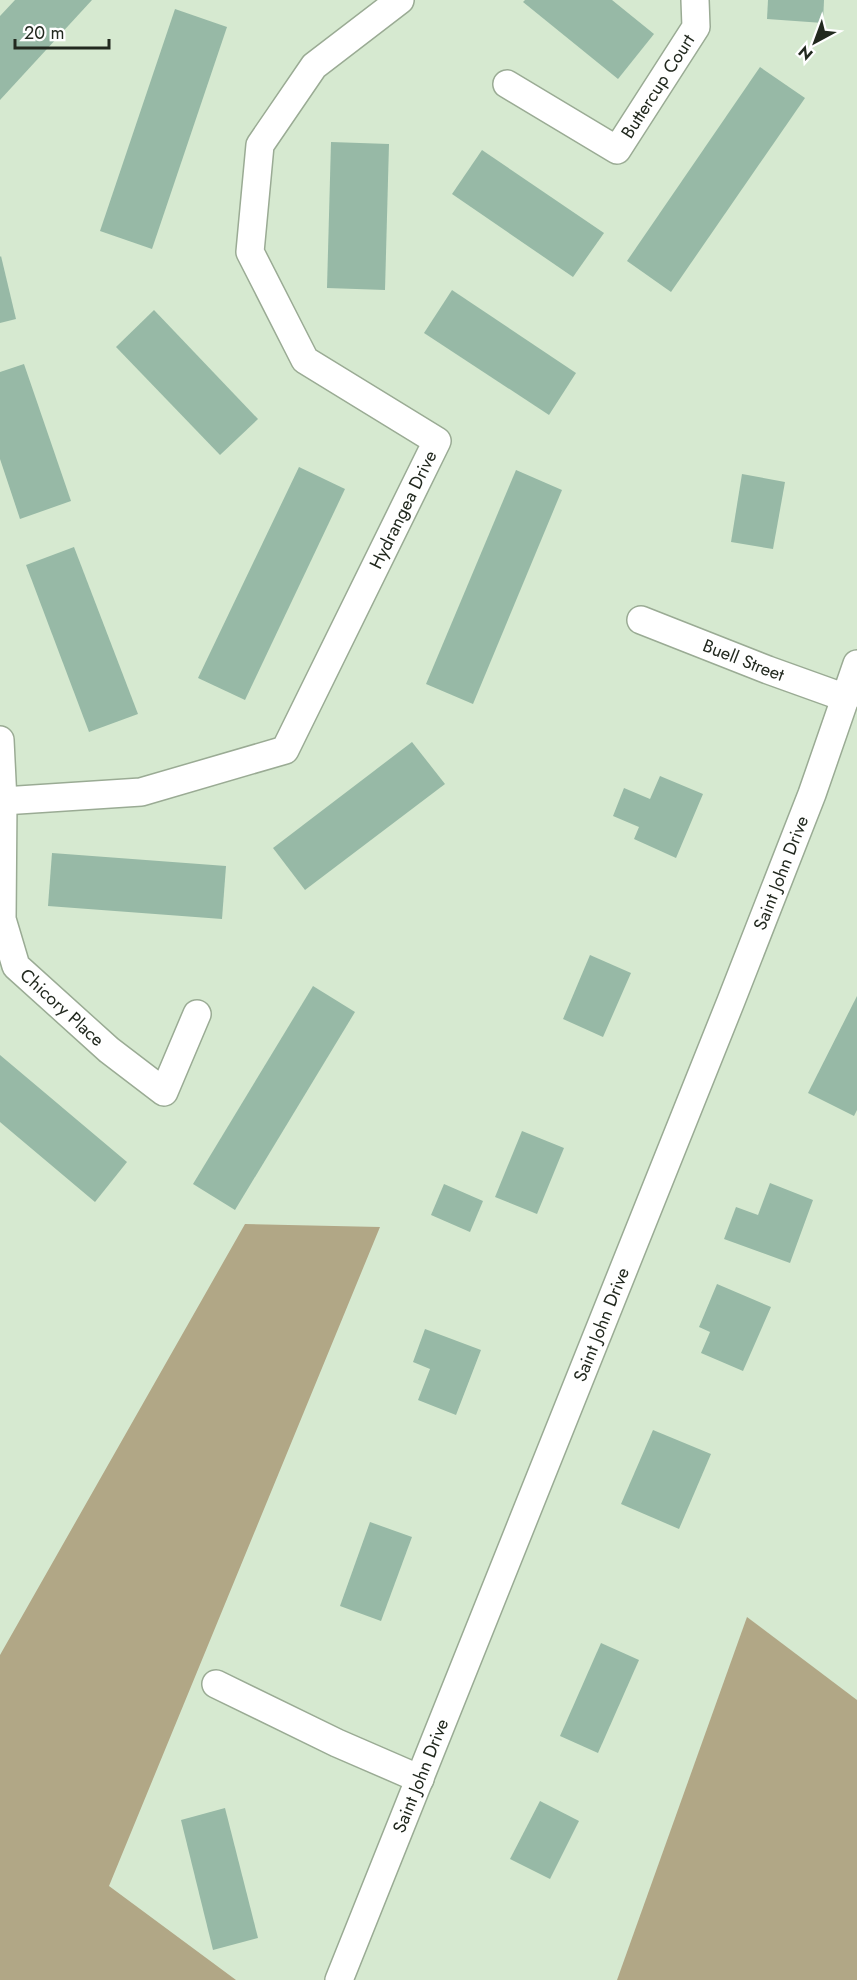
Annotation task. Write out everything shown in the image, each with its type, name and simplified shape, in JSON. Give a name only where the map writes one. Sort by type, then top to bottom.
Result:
[{"type":"street","name":"Hydrangea Drive","points":[[3,801],[141,792],[285,750],[437,441],[305,360],[250,252],[260,144],[314,66],[400,0]]},
{"type":"street","name":"Buttercup Court","points":[[507,84],[617,150],[696,27],[695,0]]},
{"type":"street","name":"Buell Street","points":[[641,620],[846,698]]},
{"type":"street","name":"Saint John Drive","points":[[339,1980],[736,990],[812,794],[857,664]]},
{"type":"street","name":"Chicory Place","points":[[0,740],[3,801],[2,919],[16,966],[109,1050],[164,1092],[197,1014]]},
{"type":"street","points":[[216,1684],[337,1743],[420,1779]]},
{"type":"shaded area","points":[[245,1224],[380,1227],[109,1886],[236,1980],[0,1980],[0,1655]]},
{"type":"shaded area","points":[[747,1617],[857,1700],[857,1980],[617,1980]]},
{"type":"building","points":[[15,0],[92,0],[0,100],[0,16]]},
{"type":"building","points":[[525,0],[612,0],[654,34],[618,79],[523,2]]},
{"type":"building","points":[[768,0],[824,0],[823,23],[767,19]]},
{"type":"building","points":[[175,9],[227,27],[152,249],[100,231]]},
{"type":"building","points":[[760,67],[805,98],[671,292],[627,261]]},
{"type":"building","points":[[331,142],[389,144],[385,290],[327,288]]},
{"type":"building","points":[[482,150],[604,233],[573,277],[452,194]]},
{"type":"building","points":[[0,257],[16,319],[0,323]]},
{"type":"building","points":[[452,290],[576,373],[549,415],[424,333]]},
{"type":"building","points":[[154,310],[258,419],[220,455],[116,347]]},
{"type":"building","points":[[24,364],[71,501],[20,519],[0,459],[0,372]]},
{"type":"building","points":[[299,467],[345,489],[245,700],[198,678]]},
{"type":"building","points":[[516,470],[562,490],[473,704],[426,684]]},
{"type":"building","points":[[742,474],[785,482],[773,549],[731,542]]},
{"type":"building","points":[[74,547],[138,714],[89,732],[26,565]]},
{"type":"building","points":[[412,742],[445,784],[305,890],[273,848]]},
{"type":"building","points":[[660,776],[703,794],[676,858],[634,839],[639,827],[613,816],[624,788],[650,799]]},
{"type":"building","points":[[52,853],[226,866],[222,919],[48,906]]},
{"type":"building","points":[[590,955],[631,973],[603,1037],[563,1019]]},
{"type":"building","points":[[313,986],[355,1012],[235,1210],[193,1184]]},
{"type":"building","points":[[857,996],[857,1110],[854,1116],[808,1093]]},
{"type":"building","points":[[0,1055],[127,1162],[95,1202],[0,1122]]},
{"type":"building","points":[[522,1131],[564,1148],[537,1214],[495,1197]]},
{"type":"building","points":[[770,1183],[813,1200],[790,1263],[724,1239],[736,1207],[758,1215]]},
{"type":"building","points":[[444,1184],[483,1201],[470,1232],[431,1215]]},
{"type":"building","points":[[717,1284],[771,1307],[743,1371],[701,1353],[710,1332],[699,1327]]},
{"type":"building","points":[[425,1329],[481,1350],[456,1415],[418,1400],[430,1369],[413,1362]]},
{"type":"building","points":[[653,1430],[711,1454],[679,1529],[621,1504]]},
{"type":"building","points":[[370,1522],[412,1537],[381,1621],[340,1606]]},
{"type":"building","points":[[601,1643],[639,1660],[598,1753],[560,1736]]},
{"type":"building","points":[[540,1801],[579,1821],[550,1879],[510,1859]]},
{"type":"building","points":[[225,1808],[258,1938],[213,1950],[181,1820]]}]
